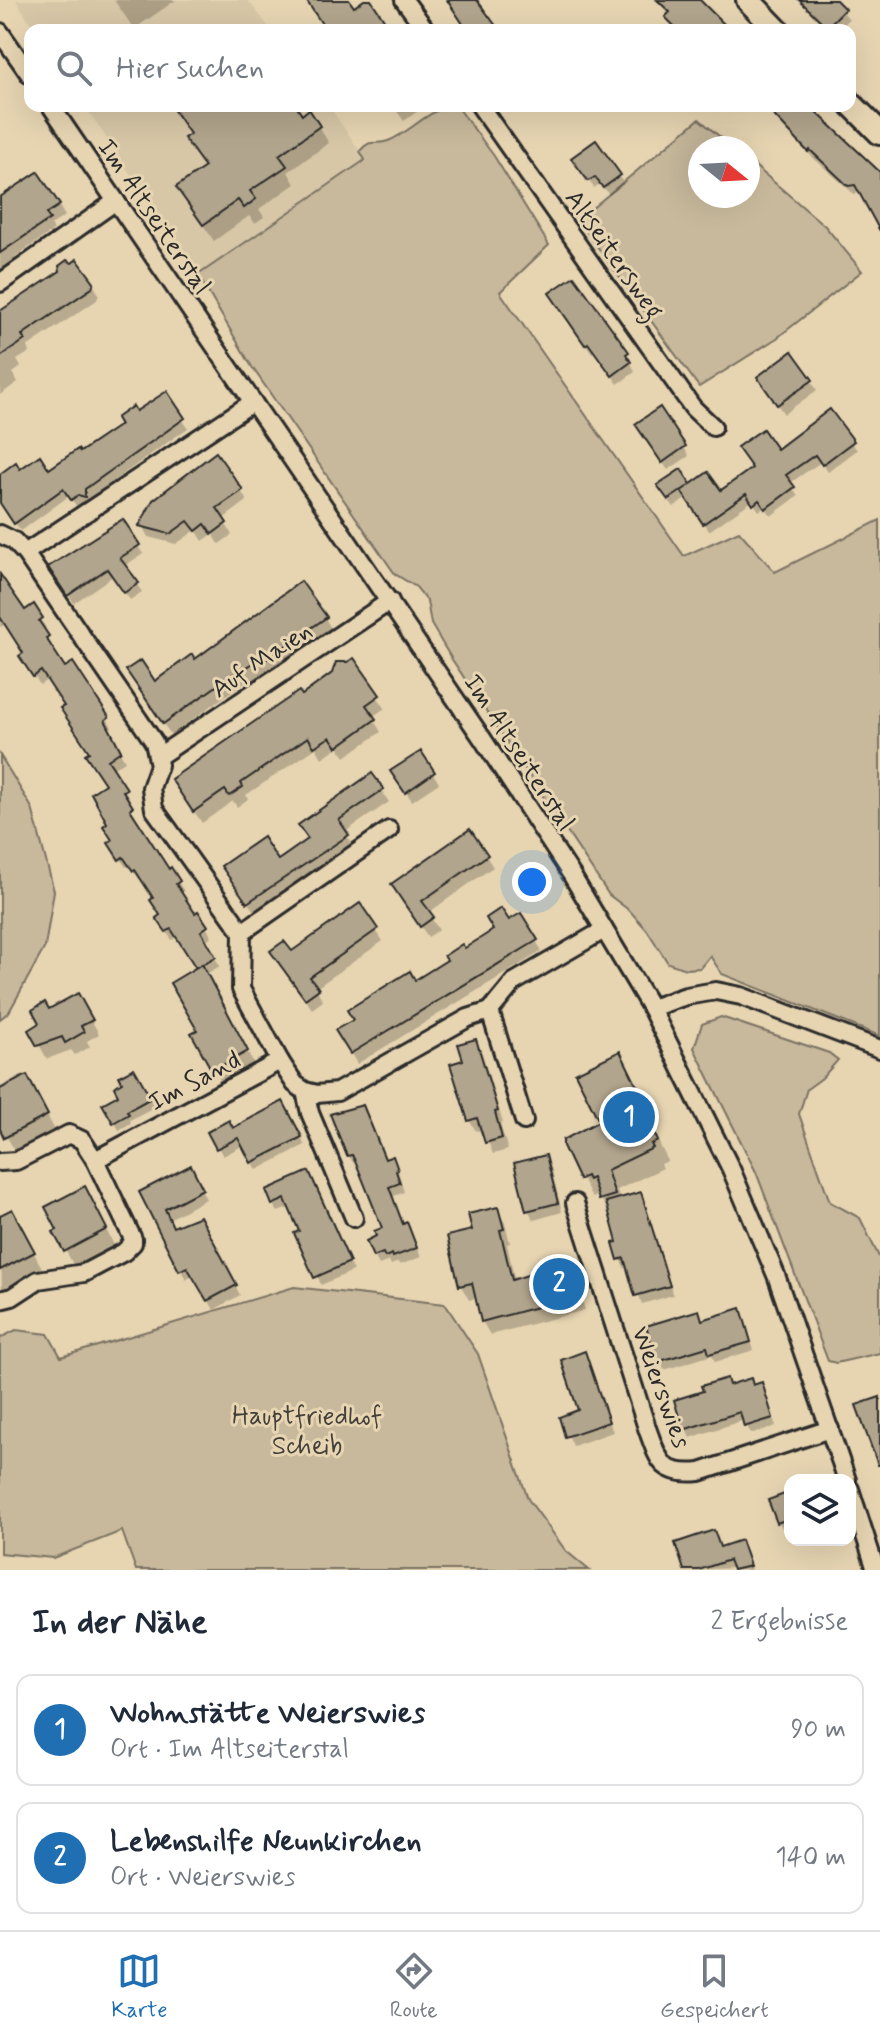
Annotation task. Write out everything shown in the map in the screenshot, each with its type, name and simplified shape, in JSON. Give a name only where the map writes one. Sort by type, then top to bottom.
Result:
[{"type":"street","points":[[404,0],[422,24]]},
{"type":"street","points":[[748,0],[771,24]]},
{"type":"street","points":[[0,32],[24,66]]},
{"type":"street","points":[[856,109],[880,133]]},
{"type":"street","name":"Im Altseiterstal","points":[[55,112],[390,601],[571,874],[651,1008],[731,1169],[776,1275],[845,1474]]},
{"type":"street","name":"Altseitersweg","points":[[484,112],[693,408],[713,427]]},
{"type":"street","points":[[0,283],[116,201]]},
{"type":"street","points":[[25,553],[253,402]]},
{"type":"street","points":[[0,534],[14,541],[25,553],[154,742],[159,756],[151,788],[154,809],[242,932],[241,989],[280,1061]]},
{"type":"street","name":"Auf Maien","points":[[159,756],[390,601]]},
{"type":"street","points":[[242,932],[389,830]]},
{"type":"street","points":[[305,1091],[317,1094],[337,1092],[468,1018],[490,1011],[514,982],[604,930]]},
{"type":"street","points":[[651,1008],[686,996],[716,991],[741,996],[880,1049]]},
{"type":"street","points":[[490,1011],[524,1121]]},
{"type":"street","name":"Im Sand","points":[[95,1160],[280,1061],[295,1084],[305,1091],[310,1113],[354,1218]]},
{"type":"street","points":[[0,1162],[16,1161],[69,1134],[82,1140],[95,1160],[133,1243],[124,1252],[84,1273],[38,1280],[12,1297],[0,1300]]},
{"type":"street","name":"Weierswies","points":[[575,1203],[647,1428],[658,1458],[666,1468],[681,1474],[700,1472],[830,1429]]},
{"type":"street","points":[[856,1508],[876,1570]]},
{"type":"shaded area","points":[[16,0],[248,0],[266,24],[31,24]]},
{"type":"shaded area","points":[[89,112],[333,112],[366,160],[198,275]]},
{"type":"green space","points":[[435,112],[461,112],[494,156],[549,245],[500,292],[684,556],[739,531],[775,572],[880,520],[880,1036],[722,974],[710,956],[700,968],[686,969],[668,963],[647,930],[630,911],[609,895],[451,658],[431,624],[427,601],[416,587],[395,574],[252,367],[198,275],[365,160],[360,151],[368,144],[397,137]]},
{"type":"green space","points":[[699,119],[719,136],[688,136],[688,208],[760,208],[760,170],[825,226],[862,271],[777,338],[699,387],[578,220]]},
{"type":"green space","points":[[0,755],[32,808],[54,891],[45,947],[9,1012],[0,1019]]},
{"type":"green space","points":[[721,1017],[829,1053],[838,1060],[807,1089],[799,1114],[830,1202],[860,1218],[880,1259],[880,1353],[836,1363],[828,1361],[756,1172],[694,1048],[702,1024]]},
{"type":"green space","name":"Hauptfriedhof Scheib","points":[[294,1287],[445,1304],[478,1354],[528,1499],[566,1551],[589,1570],[136,1570],[122,1531],[53,1558],[0,1553],[0,1338],[16,1330],[48,1334],[61,1357]]},
{"type":"building","points":[[306,0],[349,0],[354,7],[364,0],[371,0],[387,24],[322,24]]},
{"type":"building","points":[[447,0],[477,0],[495,24],[463,24]]},
{"type":"building","points":[[657,0],[700,0],[724,24],[672,24],[665,17],[670,12]]},
{"type":"building","points":[[799,0],[836,0],[845,9],[830,24],[824,24]]},
{"type":"building","points":[[175,112],[300,112],[302,115],[311,112],[320,126],[279,155],[287,166],[250,191],[256,199],[244,208],[238,200],[203,225],[176,187],[205,167],[184,138],[190,134]]},
{"type":"building","points":[[771,112],[816,112],[880,172],[880,231],[855,185],[848,186],[810,150],[808,152]]},
{"type":"building","points":[[596,140],[621,175],[603,188],[595,177],[588,181],[571,158]]},
{"type":"building","points":[[38,172],[60,205],[46,214],[50,219],[0,253],[0,197]]},
{"type":"building","points":[[77,259],[94,282],[92,288],[22,335],[25,340],[0,357],[0,311],[60,271],[59,266],[67,260],[72,263]]},
{"type":"building","points":[[574,276],[629,352],[626,354],[631,362],[612,376],[588,343],[585,345],[549,293]]},
{"type":"building","points":[[792,351],[813,380],[777,405],[757,377]]},
{"type":"building","points":[[167,391],[185,418],[85,489],[85,497],[78,495],[71,500],[63,489],[14,524],[0,503],[0,474],[16,462],[20,469],[40,455],[49,469],[120,425],[116,418],[133,406],[136,411]]},
{"type":"building","points":[[660,407],[686,446],[662,463],[635,424]]},
{"type":"building","points":[[830,409],[854,441],[822,465],[815,455],[786,475],[795,487],[765,509],[759,500],[753,505],[746,494],[703,524],[681,491],[668,500],[657,485],[681,469],[691,484],[708,472],[721,490],[752,468],[737,447],[763,429],[777,449]]},
{"type":"building","points":[[216,452],[243,490],[217,508],[227,523],[212,534],[205,524],[196,531],[188,521],[170,534],[139,526],[153,500]]},
{"type":"building","points":[[123,519],[140,545],[120,558],[139,583],[124,593],[107,569],[67,596],[48,567]]},
{"type":"building","points":[[0,574],[25,610],[34,604],[43,618],[39,621],[49,636],[46,638],[65,667],[73,662],[109,717],[105,720],[121,751],[108,760],[127,789],[123,791],[133,807],[130,809],[180,881],[176,884],[195,913],[198,911],[208,926],[201,931],[216,957],[196,968],[171,929],[166,932],[156,918],[160,915],[150,900],[153,898],[135,870],[123,857],[119,860],[108,843],[112,840],[103,826],[107,823],[91,793],[105,784],[85,754],[89,752],[60,708],[64,706],[41,671],[33,677],[19,656],[23,653],[0,617]]},
{"type":"building","points":[[301,581],[327,617],[258,665],[256,661],[242,668],[163,724],[126,670],[141,660],[155,681],[192,654],[195,659]]},
{"type":"building","points":[[354,658],[380,695],[366,705],[376,719],[337,747],[330,737],[314,747],[308,737],[241,783],[243,787],[229,796],[225,790],[193,812],[171,779],[299,691],[302,695],[332,673],[336,662]]},
{"type":"building","points":[[421,751],[435,772],[405,793],[390,771]]},
{"type":"building","points":[[372,773],[384,789],[339,820],[349,835],[247,903],[221,866],[263,837],[278,860],[308,839],[298,825]]},
{"type":"building","points":[[470,829],[488,855],[422,901],[434,917],[420,927],[391,884]]},
{"type":"building","points":[[360,903],[378,929],[310,977],[319,989],[305,999],[270,951],[284,941],[292,951]]},
{"type":"building","points":[[501,908],[509,920],[521,913],[538,940],[350,1054],[335,1030],[353,1020],[347,1010],[410,971],[415,980],[447,960],[444,956],[462,944],[465,948],[493,930],[486,918]]},
{"type":"building","points":[[202,964],[248,1051],[212,1071],[191,1033],[197,1030],[170,983]]},
{"type":"building","points":[[78,993],[93,1020],[81,1026],[84,1032],[65,1043],[62,1037],[37,1046],[28,1030],[39,1023],[32,1010],[45,1002],[49,1009]]},
{"type":"building","points":[[476,1039],[498,1111],[495,1112],[502,1138],[485,1143],[477,1118],[468,1121],[450,1064],[463,1060],[458,1044]]},
{"type":"building","points":[[620,1051],[637,1086],[632,1088],[658,1141],[651,1144],[653,1148],[607,1170],[615,1195],[599,1200],[592,1178],[588,1180],[586,1176],[579,1180],[563,1140],[599,1121],[575,1073]]},
{"type":"building","points":[[134,1068],[151,1098],[113,1123],[102,1104],[118,1095],[114,1087],[122,1082],[119,1076]]},
{"type":"building","points":[[27,1075],[48,1115],[4,1138],[0,1129],[0,1089]]},
{"type":"building","points":[[283,1101],[302,1137],[251,1163],[238,1138],[216,1149],[207,1132],[229,1120],[233,1128]]},
{"type":"building","points":[[363,1105],[385,1159],[393,1156],[400,1183],[389,1187],[403,1224],[407,1222],[417,1248],[393,1257],[392,1254],[385,1257],[383,1253],[373,1257],[366,1241],[376,1236],[374,1231],[382,1228],[356,1163],[352,1155],[347,1156],[330,1114]]},
{"type":"building","points":[[546,1155],[558,1203],[526,1211],[514,1163]]},
{"type":"building","points":[[191,1165],[203,1189],[165,1209],[173,1227],[200,1216],[237,1285],[207,1301],[187,1267],[179,1271],[139,1192]]},
{"type":"building","points":[[309,1171],[350,1262],[314,1278],[294,1233],[299,1231],[285,1199],[272,1205],[266,1190]]},
{"type":"building","points":[[85,1186],[107,1229],[64,1252],[45,1207]]},
{"type":"building","points":[[641,1192],[670,1286],[635,1296],[624,1258],[618,1260],[613,1243],[617,1242],[606,1202]]},
{"type":"building","points":[[498,1207],[512,1280],[568,1262],[578,1296],[481,1322],[472,1283],[459,1286],[447,1236],[472,1230],[468,1214]]},
{"type":"building","points":[[12,1209],[35,1252],[0,1270],[0,1215]]},
{"type":"building","points":[[741,1308],[751,1342],[709,1354],[707,1347],[657,1362],[646,1326],[699,1310],[702,1320]]},
{"type":"building","points":[[585,1351],[609,1422],[565,1437],[559,1417],[578,1410],[561,1360]]},
{"type":"building","points":[[727,1378],[729,1385],[751,1378],[753,1385],[762,1382],[773,1418],[744,1427],[740,1412],[683,1430],[674,1400],[703,1391],[701,1386]]},
{"type":"building","points":[[880,1397],[880,1465],[878,1465],[856,1405]]},
{"type":"building","points":[[784,1494],[784,1520],[777,1523],[768,1500]]},
{"type":"building","points":[[714,1530],[720,1547],[741,1540],[750,1566],[733,1570],[729,1560],[699,1570],[684,1570],[675,1543]]},
{"type":"place","name":"Wohnstätte Weierswies","points":[[629,1117]]},
{"type":"place","name":"Lebenshilfe Neunkirchen","points":[[559,1284]]}]
